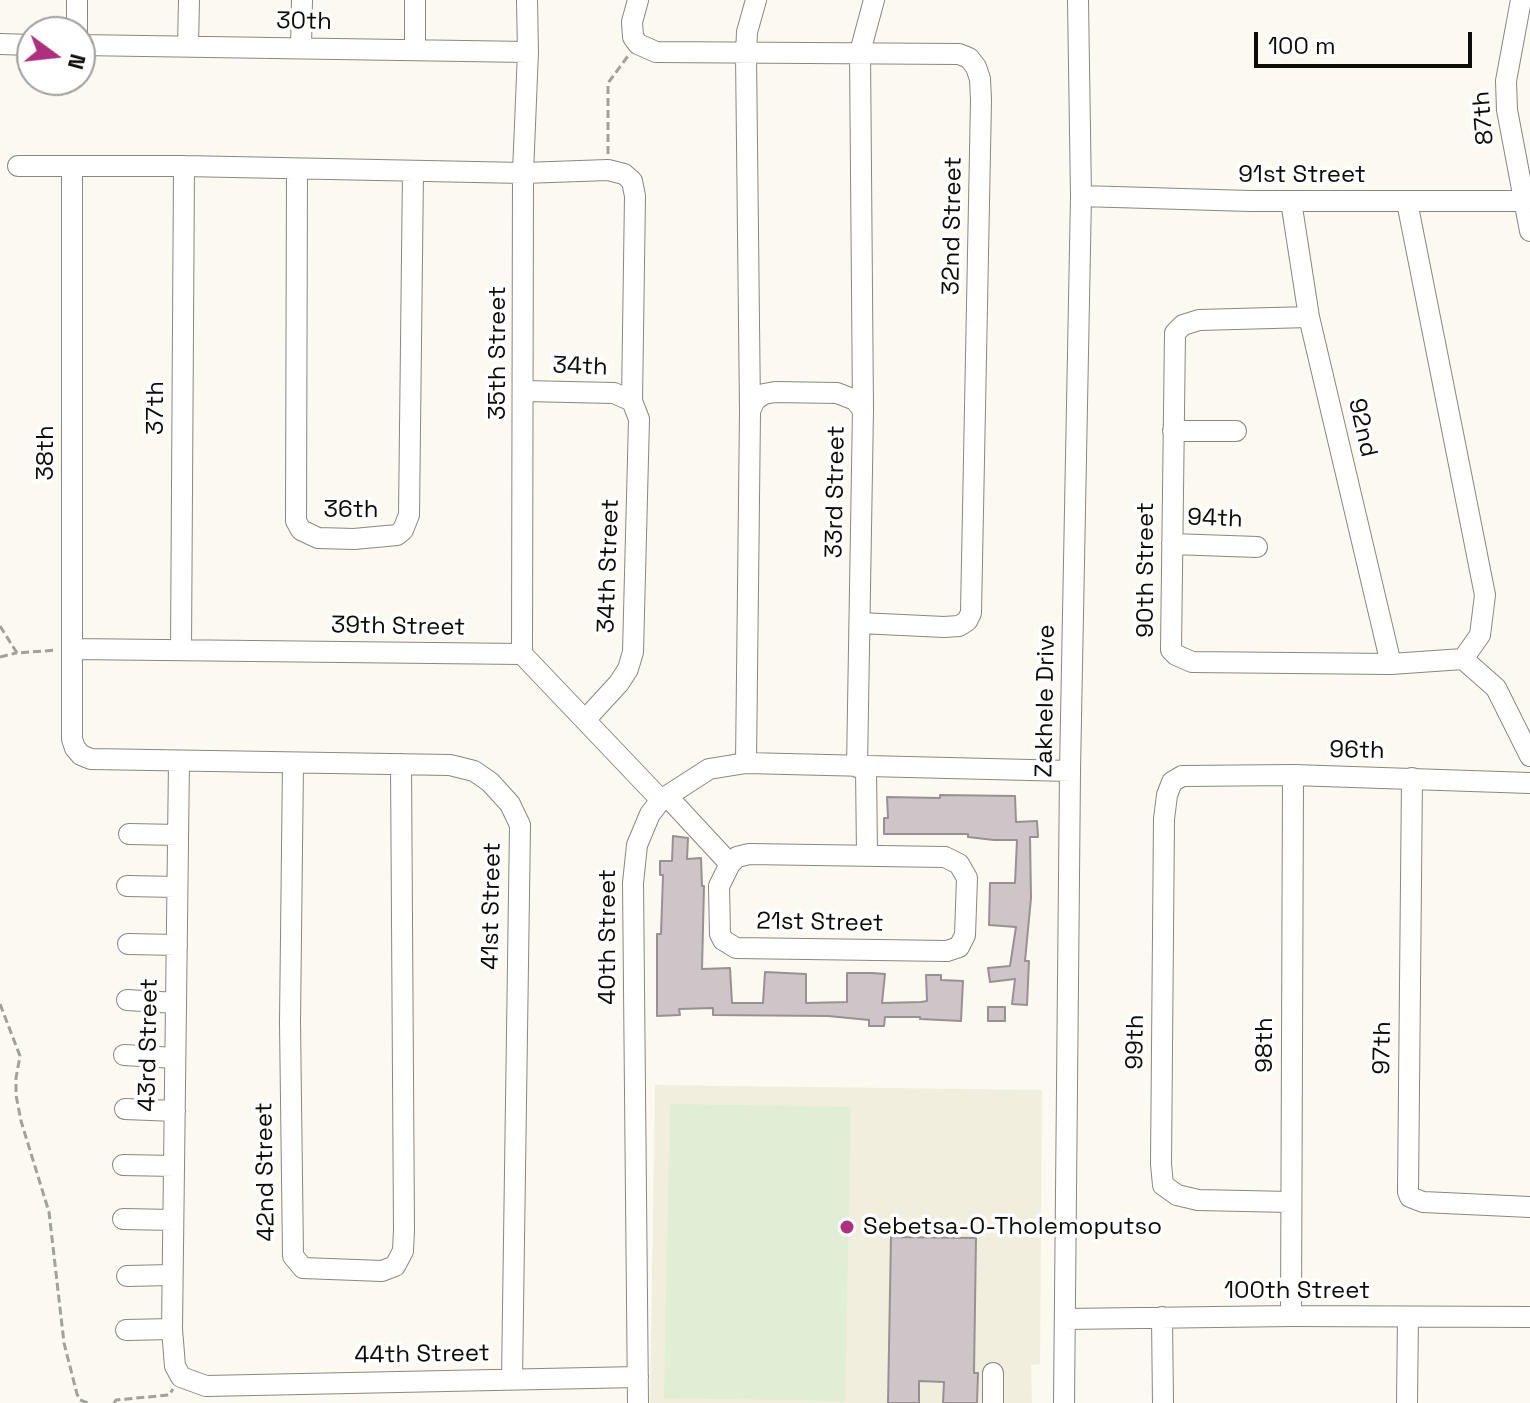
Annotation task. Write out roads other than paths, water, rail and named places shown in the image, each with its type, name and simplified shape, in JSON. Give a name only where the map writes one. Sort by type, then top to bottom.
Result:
[{"type":"street","points":[[188,46],[189,0]]},
{"type":"street","points":[[301,48],[302,0]]},
{"type":"street","points":[[415,0],[415,49]]},
{"type":"street","name":"35th Street","points":[[522,654],[523,173],[527,0]]},
{"type":"street","name":"32nd Street","points":[[638,0],[632,22],[633,37],[638,44],[656,52],[959,54],[969,58],[976,67],[981,100],[971,613],[967,621],[959,626],[860,623]]},
{"type":"street","points":[[746,763],[750,411],[746,54],[747,32],[756,0]]},
{"type":"street","points":[[863,410],[860,52],[874,0]]},
{"type":"street","name":"Zakhele Drive","points":[[1064,1403],[1070,771],[1081,196],[1078,0]]},
{"type":"street","name":"87th","points":[[1521,0],[1506,81],[1509,130],[1530,231]]},
{"type":"street","name":"30th","points":[[96,45],[528,52]]},
{"type":"street","points":[[18,166],[523,173]]},
{"type":"street","name":"37th","points":[[181,650],[184,166]]},
{"type":"street","name":"38th","points":[[72,167],[72,739]]},
{"type":"street","name":"36th","points":[[297,169],[296,521],[308,535],[354,539],[397,535],[403,530],[409,515],[413,171]]},
{"type":"street","name":"34th Street","points":[[523,173],[608,170],[624,174],[635,187],[632,401],[639,419],[633,652],[628,669],[619,683],[586,719]]},
{"type":"street","name":"91st Street","points":[[1081,196],[1291,201],[1523,201]]},
{"type":"street","name":"92nd","points":[[1291,201],[1309,317],[1391,664]]},
{"type":"street","points":[[1407,202],[1485,595],[1480,635],[1463,659],[1496,688],[1530,756]]},
{"type":"street","name":"90th Street","points":[[1309,317],[1199,320],[1179,327],[1174,342],[1171,650],[1192,662],[1391,664],[1463,659]]},
{"type":"street","name":"34th","points":[[524,391],[614,393],[632,401]]},
{"type":"street","name":"33rd Street","points":[[750,411],[755,400],[775,392],[837,393],[855,400],[863,410],[860,623],[867,854]]},
{"type":"street","points":[[1173,431],[1236,431]]},
{"type":"street","name":"94th","points":[[1172,544],[1257,547]]},
{"type":"street","name":"39th Street","points":[[73,649],[522,654]]},
{"type":"street","points":[[522,654],[730,864]]},
{"type":"street","name":"41st Street","points":[[72,739],[81,755],[91,759],[450,765],[474,771],[490,782],[510,804],[520,825],[512,1379]]},
{"type":"street","name":"43rd Street","points":[[179,761],[172,1329],[175,1366],[181,1377],[206,1386]]},
{"type":"street","name":"42nd Street","points":[[293,763],[290,1006],[293,1256],[303,1268],[382,1271],[395,1266],[403,1251],[404,1230],[401,764]]},
{"type":"street","name":"40th Street","points":[[638,1403],[633,862],[642,831],[664,798],[709,769],[746,763],[1070,771]]},
{"type":"street","name":"96th","points":[[1182,776],[1293,775],[1530,783]]},
{"type":"street","name":"98th","points":[[1291,1316],[1293,775]]},
{"type":"street","name":"99th","points":[[1182,776],[1172,782],[1169,789],[1164,819],[1163,1185],[1177,1195],[1198,1200],[1290,1202]]},
{"type":"street","name":"97th","points":[[1412,778],[1408,1192],[1410,1197],[1423,1202],[1530,1207]]},
{"type":"street","points":[[129,834],[178,835]]},
{"type":"street","name":"21st Street","points":[[749,854],[867,854],[945,857],[959,864],[967,878],[965,935],[959,947],[937,951],[736,948],[723,940],[719,926],[719,886],[737,857],[749,854]]},
{"type":"street","points":[[127,886],[177,887]]},
{"type":"street","points":[[128,944],[177,945]]},
{"type":"street","points":[[127,1000],[176,1003]]},
{"type":"street","points":[[124,1055],[175,1058]]},
{"type":"street","points":[[125,1109],[175,1111]]},
{"type":"street","points":[[123,1165],[174,1166]]},
{"type":"street","points":[[123,1219],[173,1220]]},
{"type":"street","points":[[127,1276],[172,1275]]},
{"type":"street","points":[[1162,1317],[1163,1403]]},
{"type":"street","points":[[1407,1403],[1408,1317]]},
{"type":"street","name":"100th Street","points":[[1065,1319],[1530,1317]]},
{"type":"street","points":[[126,1330],[172,1329]]},
{"type":"street","points":[[993,1373],[993,1403]]},
{"type":"street","name":"44th Street","points":[[206,1386],[638,1377]]},
{"type":"place","name":"Sebetsa-O-Tholemoputso","points":[[847,1227]]}]
